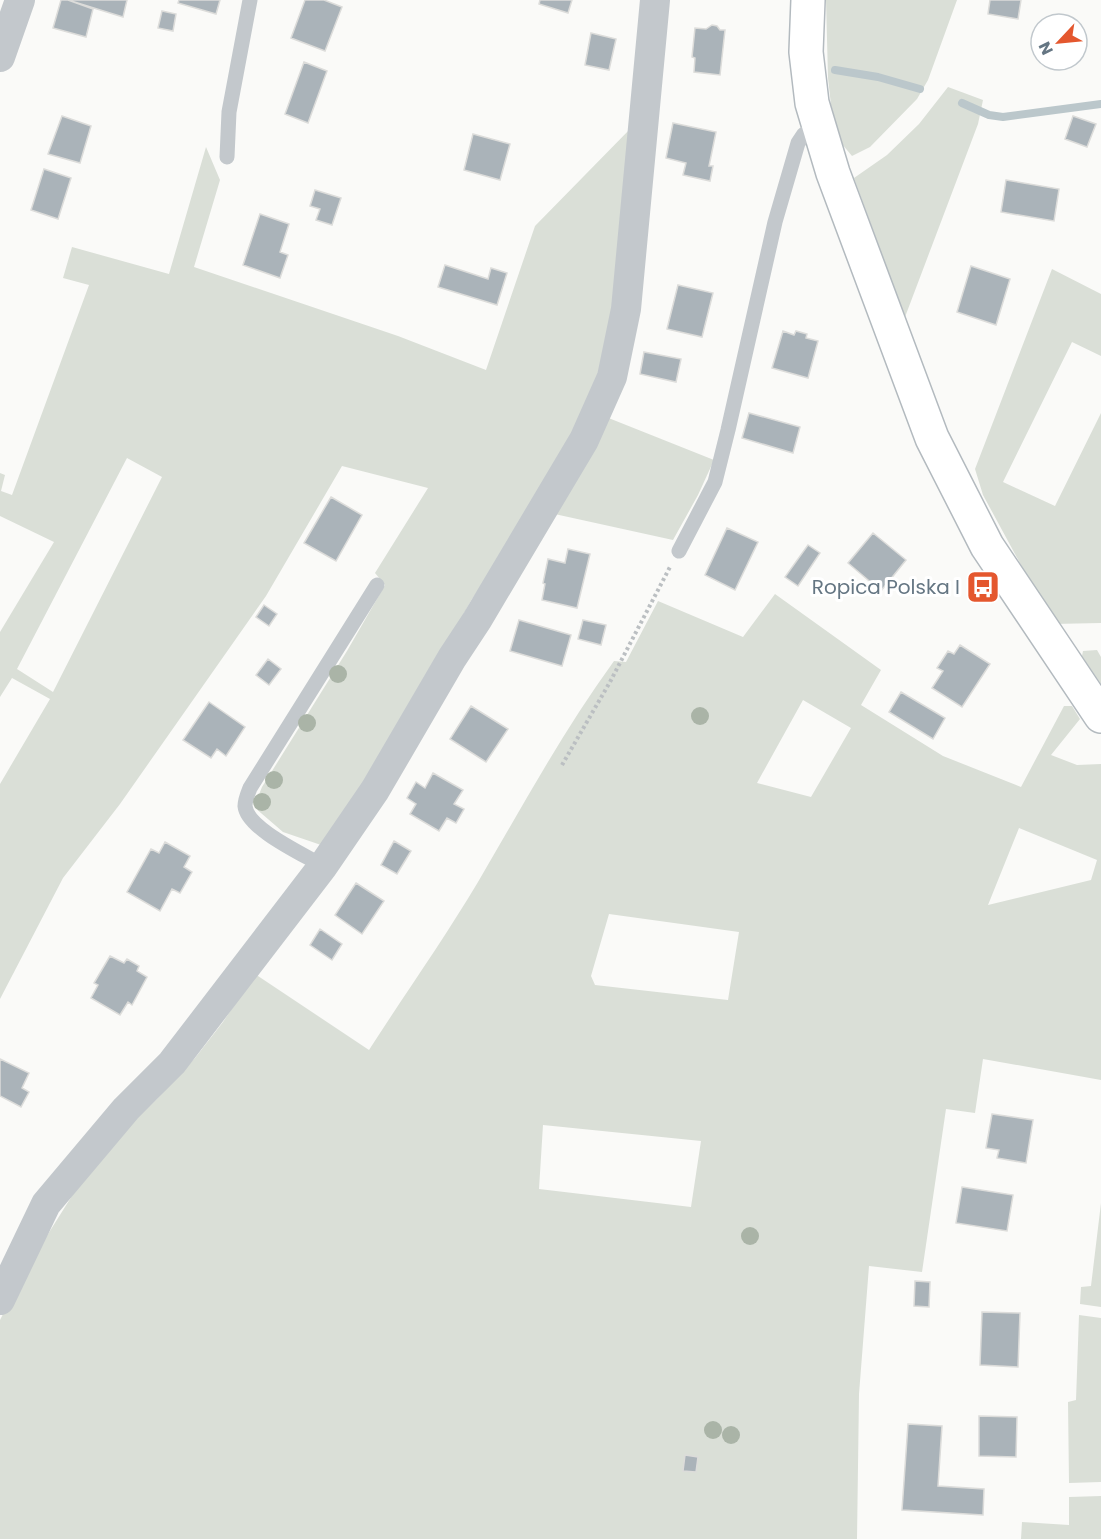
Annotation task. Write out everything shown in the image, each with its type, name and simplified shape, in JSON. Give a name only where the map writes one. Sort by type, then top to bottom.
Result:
[{"type":"street","points":[[0,57],[20,0]]},
{"type":"street","points":[[0,1300],[46,1204],[126,1110],[172,1063],[323,866],[379,784],[578,449],[612,377],[626,309],[655,0]]},
{"type":"street","points":[[808,0],[806,52],[812,103],[819,129],[833,173],[932,438],[982,537],[1101,716]]},
{"type":"lane","points":[[227,157],[229,112],[250,0]]},
{"type":"lane","points":[[679,551],[715,482],[775,222],[798,143],[804,134],[819,129]]},
{"type":"lane","points":[[323,866],[259,827],[247,813],[245,805],[250,788],[377,585]]},
{"type":"path","points":[[562,765],[610,682],[679,551]]},
{"type":"shaded area","points":[[826,0],[957,0],[928,80],[917,99],[870,147],[852,156],[842,144],[831,105]]},
{"type":"shaded area","points":[[948,87],[983,100],[978,124],[905,317],[854,178],[887,155],[919,124]]},
{"type":"shaded area","points":[[632,127],[612,331],[595,391],[506,551],[472,599],[383,758],[321,845],[283,832],[254,807],[262,787],[347,651],[385,585],[375,573],[428,488],[342,466],[266,596],[120,804],[63,878],[0,999],[0,784],[50,699],[12,678],[0,697],[0,632],[54,542],[0,516],[0,473],[5,475],[1,491],[12,495],[89,285],[63,278],[72,247],[169,274],[206,147],[220,180],[194,267],[398,336],[486,370],[535,226]],"holes":[[[127,458],[162,477],[53,692],[17,669]]]},
{"type":"shaded area","points":[[1052,269],[1101,294],[1101,356],[1072,342],[1003,482],[1055,506],[1101,413],[1101,623],[1053,624],[983,495],[975,469]]},
{"type":"shaded area","points":[[606,417],[714,460],[673,540],[550,513]]},
{"type":"shaded area","points":[[775,594],[881,670],[861,705],[943,756],[1021,787],[1064,706],[1072,706],[1080,719],[1051,755],[1077,765],[1101,764],[1101,1080],[983,1059],[975,1113],[946,1109],[922,1272],[869,1266],[859,1394],[857,1539],[0,1539],[0,1320],[26,1269],[87,1172],[115,1139],[195,1058],[223,1022],[255,974],[369,1050],[465,903],[577,715],[614,661],[626,662],[658,601],[743,637]],"holes":[[[803,700],[851,728],[811,797],[757,783]],[[1019,828],[1097,860],[1091,880],[988,905]],[[609,914],[739,932],[728,1000],[595,985],[591,976]],[[543,1125],[701,1141],[691,1207],[539,1189]]]},
{"type":"shaded area","points":[[1097,650],[1101,657],[1101,684],[1082,656],[1083,651]]},
{"type":"shaded area","points":[[1101,1203],[1101,1307],[1080,1304],[1081,1287],[1091,1286]]},
{"type":"shaded area","points":[[1079,1315],[1101,1318],[1101,1482],[1069,1483],[1068,1402],[1076,1400]]},
{"type":"shaded area","points":[[1101,1496],[1101,1539],[1021,1539],[1022,1522],[1069,1525],[1069,1497]]},
{"type":"building","points":[[61,0],[68,0],[93,9],[86,37],[53,28]]},
{"type":"building","points":[[68,0],[127,0],[123,17]]},
{"type":"building","points":[[179,0],[220,0],[216,14],[178,3]]},
{"type":"building","points":[[305,0],[324,0],[342,7],[325,51],[291,38]]},
{"type":"building","points":[[540,0],[572,0],[568,13],[539,4]]},
{"type":"building","points":[[990,0],[1021,0],[1018,19],[988,14]]},
{"type":"building","points":[[162,11],[176,14],[173,31],[158,28]]},
{"type":"building","points":[[712,25],[725,30],[720,75],[694,72],[695,58],[692,57],[695,28],[706,29]]},
{"type":"building","points":[[591,33],[616,39],[609,70],[585,65]]},
{"type":"building","points":[[304,62],[327,71],[308,123],[285,114]]},
{"type":"building","points":[[62,116],[91,126],[80,163],[48,154]]},
{"type":"building","points":[[1073,116],[1096,124],[1087,147],[1065,139]]},
{"type":"building","points":[[673,123],[716,132],[709,166],[713,166],[710,181],[683,175],[686,163],[666,158]]},
{"type":"building","points":[[473,134],[510,144],[500,180],[464,170]]},
{"type":"building","points":[[44,169],[71,178],[58,219],[31,210]]},
{"type":"building","points":[[1006,180],[1059,189],[1054,221],[1001,212]]},
{"type":"building","points":[[315,190],[341,198],[332,225],[316,220],[320,209],[310,206]]},
{"type":"building","points":[[260,214],[289,224],[280,252],[288,255],[280,278],[243,265]]},
{"type":"building","points":[[445,265],[488,279],[491,268],[507,273],[497,305],[438,287]]},
{"type":"building","points":[[971,266],[1010,279],[996,325],[957,312]]},
{"type":"building","points":[[678,285],[713,293],[702,337],[667,329]]},
{"type":"building","points":[[783,331],[794,335],[796,331],[807,334],[806,338],[818,341],[808,378],[772,368]]},
{"type":"building","points":[[644,352],[681,359],[676,382],[640,374]]},
{"type":"building","points":[[749,413],[800,427],[793,453],[742,438]]},
{"type":"building","points":[[331,497],[362,515],[336,561],[304,543]]},
{"type":"building","points":[[727,528],[758,542],[735,590],[705,575]]},
{"type":"building","points":[[873,533],[906,560],[881,591],[848,563]]},
{"type":"building","points":[[808,545],[820,553],[798,586],[785,577]]},
{"type":"building","points":[[568,549],[590,554],[577,608],[542,600],[548,559],[565,563]]},
{"type":"building","points":[[264,605],[277,614],[269,626],[256,617]]},
{"type":"building","points":[[519,620],[571,635],[562,666],[510,651]]},
{"type":"building","points":[[583,620],[606,625],[601,645],[578,639]]},
{"type":"building","points":[[960,645],[990,664],[962,707],[932,688],[943,671],[937,668],[948,651],[954,654]]},
{"type":"building","points":[[268,659],[281,669],[269,685],[256,675]]},
{"type":"building","points":[[901,692],[945,718],[933,739],[889,712]]},
{"type":"building","points":[[209,702],[245,727],[226,756],[217,749],[211,758],[183,740]]},
{"type":"building","points":[[471,706],[508,729],[486,762],[450,739]]},
{"type":"building","points":[[433,773],[463,790],[454,804],[464,809],[456,823],[447,818],[439,831],[410,814],[416,804],[407,798],[416,782],[425,788]]},
{"type":"building","points":[[394,841],[411,851],[397,874],[381,865]]},
{"type":"building","points":[[165,842],[190,856],[184,867],[192,872],[180,893],[172,889],[160,911],[127,892],[151,849],[159,853]]},
{"type":"building","points":[[356,883],[384,901],[362,934],[335,915]]},
{"type":"building","points":[[320,929],[342,944],[332,960],[310,945]]},
{"type":"building","points":[[110,956],[124,963],[127,959],[139,966],[137,971],[147,977],[132,1005],[128,1002],[120,1015],[91,998],[98,985],[94,983]]},
{"type":"building","points":[[0,1059],[29,1073],[22,1088],[29,1092],[21,1107],[0,1096]]},
{"type":"building","points":[[992,1114],[1033,1120],[1026,1163],[997,1158],[999,1150],[986,1148]]},
{"type":"building","points":[[962,1187],[1013,1195],[1007,1231],[956,1223]]},
{"type":"building","points":[[915,1281],[930,1282],[929,1307],[914,1306]]},
{"type":"building","points":[[982,1312],[1020,1313],[1018,1367],[980,1365]]},
{"type":"building","points":[[979,1416],[1017,1417],[1016,1457],[979,1456]]},
{"type":"building","points":[[908,1424],[942,1426],[938,1486],[984,1489],[983,1515],[902,1510]]},
{"type":"building","points":[[685,1455],[698,1457],[696,1472],[683,1471]]},
{"type":"waterway","points":[[835,70],[878,77],[920,89]]},
{"type":"waterway","points":[[962,103],[989,115],[1003,117],[1101,104]]},
{"type":"place","name":"Ropica Polska I","points":[[983,587]]}]
